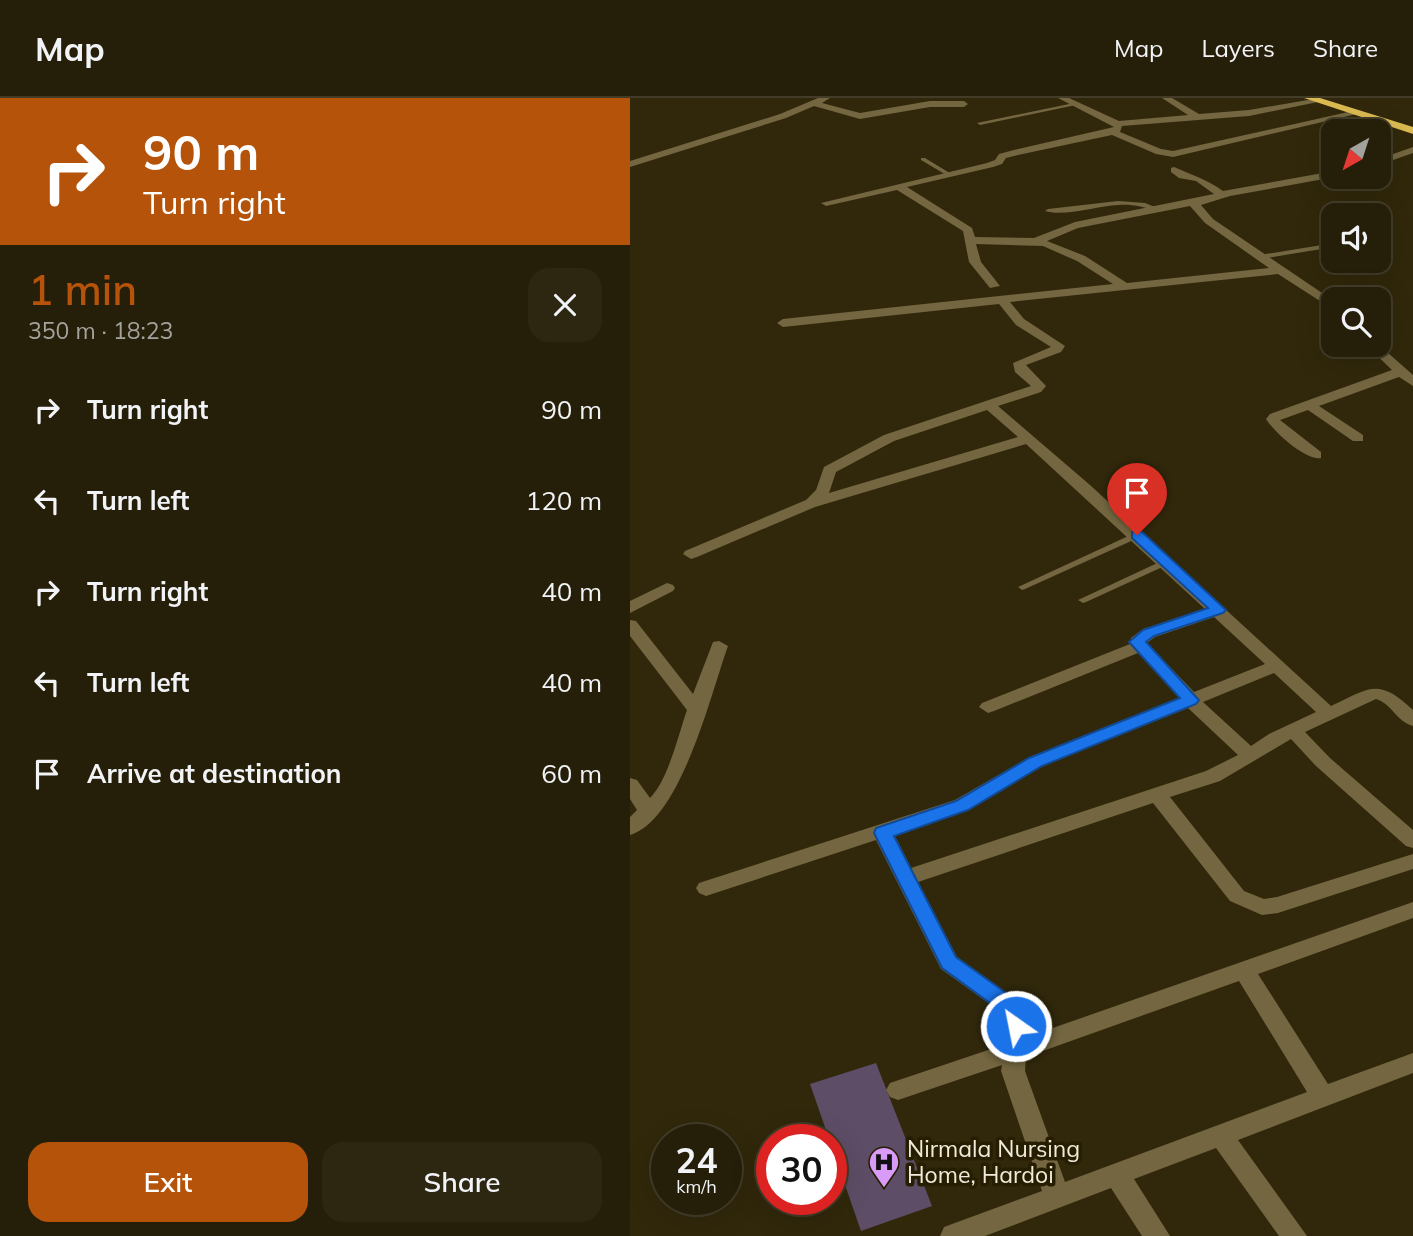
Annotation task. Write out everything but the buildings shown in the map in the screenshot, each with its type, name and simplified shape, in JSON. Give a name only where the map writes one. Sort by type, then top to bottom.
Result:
[{"type":"highway","points":[[1316,99],[1413,131]]},
{"type":"street","points":[[630,164],[815,104],[826,98]]},
{"type":"street","points":[[1062,98],[1159,152],[1173,154],[1357,113]]},
{"type":"street","points":[[1166,98],[1197,117]]},
{"type":"street","points":[[826,203],[950,175],[996,163],[1002,156],[1114,128],[1249,113],[1316,99]]},
{"type":"street","points":[[815,104],[860,116],[930,104],[964,104]]},
{"type":"street","points":[[1391,158],[1413,150]]},
{"type":"street","points":[[1174,170],[1184,177],[1199,179],[1221,195]]},
{"type":"street","points":[[1034,242],[1076,225],[1321,176]]},
{"type":"street","points":[[900,187],[971,234],[971,254],[994,286]]},
{"type":"street","points":[[1198,201],[1195,207],[1209,221],[1321,298]]},
{"type":"street","points":[[972,240],[1034,242],[1073,253],[1125,287]]},
{"type":"street","points":[[783,323],[1280,270]]},
{"type":"street","points":[[811,503],[823,491],[829,470],[889,438],[1036,389],[1037,382],[1020,369],[1019,363],[1059,346],[1020,322],[1002,300]]},
{"type":"street","points":[[1384,357],[1413,382]]},
{"type":"street","points":[[1316,455],[1278,426],[1273,419],[1400,372]]},
{"type":"street","points":[[1308,404],[1357,438]]},
{"type":"street","points":[[989,405],[1137,535],[1329,714]]},
{"type":"street","points":[[691,554],[811,503],[1027,439]]},
{"type":"street","points":[[630,608],[667,587]]},
{"type":"street","points":[[1218,610],[1140,637],[1137,642],[1191,700],[1249,755]]},
{"type":"street","points":[[630,625],[697,711]]},
{"type":"street","points":[[630,828],[649,812],[670,784],[719,646]]},
{"type":"street","points":[[988,707],[1139,647]]},
{"type":"street","points":[[706,888],[883,833],[962,805],[1035,762],[1276,666]]},
{"type":"street","points":[[906,878],[1213,776],[1293,730],[1374,693],[1382,694],[1398,703],[1413,720]]},
{"type":"street","points":[[1293,730],[1323,762],[1413,841]]},
{"type":"street","points":[[630,785],[649,812]]},
{"type":"street","points":[[1157,794],[1237,895],[1262,907],[1278,905],[1413,861]]},
{"type":"street","points":[[883,833],[949,962],[1002,1001],[1013,1014],[1016,1026],[1013,1071],[1057,1197]]},
{"type":"street","points":[[898,1090],[1014,1053],[1413,910]]},
{"type":"street","points":[[1245,971],[1324,1097]]},
{"type":"street","points":[[953,1236],[1413,1063]]},
{"type":"street","points":[[1221,1136],[1294,1236]]},
{"type":"street","points":[[1117,1175],[1157,1236]]},
{"type":"lane","points":[[980,123],[1074,104]]},
{"type":"lane","points":[[923,159],[950,175]]},
{"type":"lane","points":[[1048,211],[1073,211],[1130,201],[1141,202],[1157,209]]},
{"type":"lane","points":[[1260,257],[1321,247]]},
{"type":"lane","points":[[1022,587],[1137,535]]},
{"type":"lane","points":[[1083,600],[1166,562]]},
{"type":"place","name":"Nirmala Nursing Home, Hardoi","points":[[884,1189]]},
{"type":"route","points":[[1016,1026],[1013,1014],[1002,1001],[960,973],[949,962],[883,833],[962,805],[1035,762],[1191,700],[1137,642],[1140,637],[1149,633],[1218,610],[1137,535]]}]
